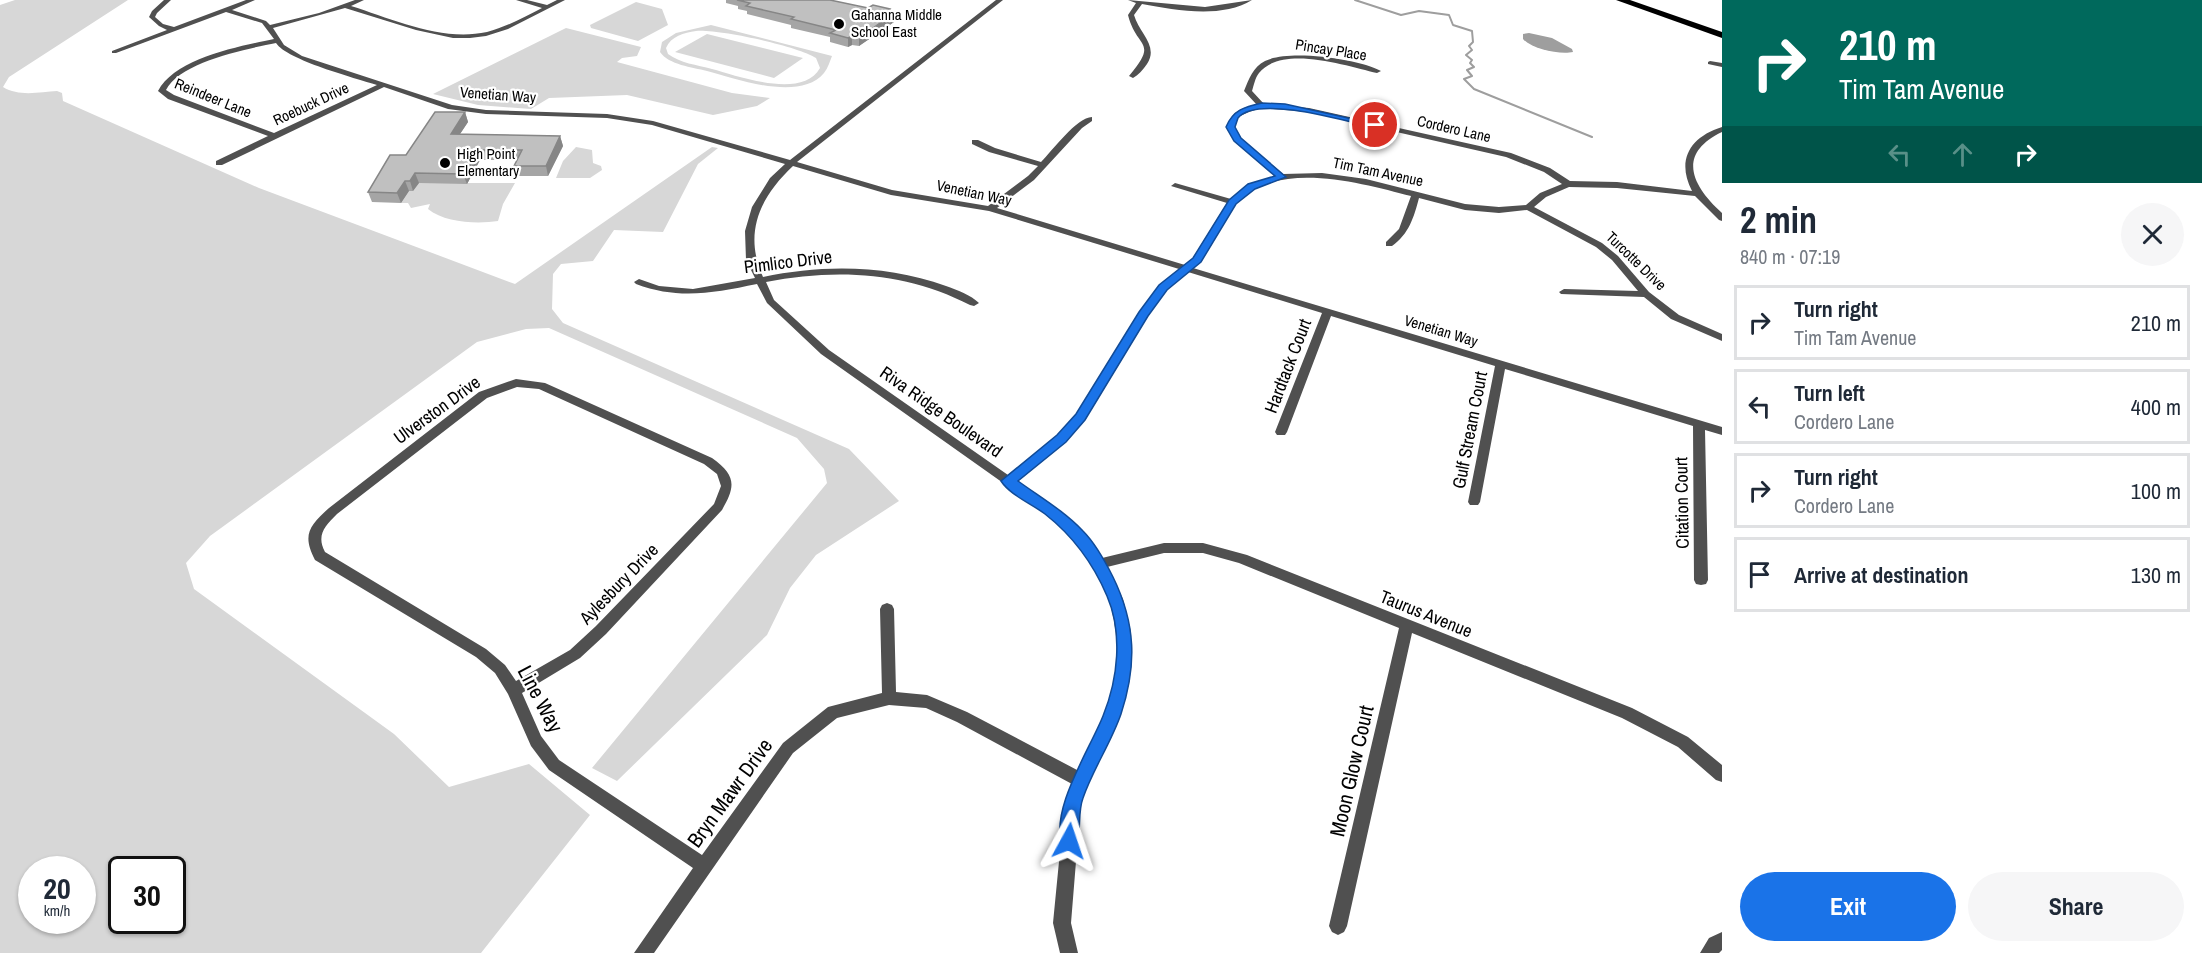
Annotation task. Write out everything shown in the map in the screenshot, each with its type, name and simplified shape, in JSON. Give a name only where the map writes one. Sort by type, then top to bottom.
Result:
[{"type":"highway","points":[[1621,0],[1722,35]]},
{"type":"street","points":[[168,0],[154,12],[152,17],[161,26],[172,29]]},
{"type":"street","points":[[114,52],[252,0]]},
{"type":"street","points":[[270,27],[361,0]]},
{"type":"street","points":[[519,0],[547,7]]},
{"type":"street","points":[[345,6],[447,36],[474,37],[498,31],[562,0]]},
{"type":"street","name":"Riva Ridge Boulevard","points":[[1000,0],[791,163],[773,180],[756,207],[750,231],[751,260],[770,301],[825,352],[1051,511],[1079,536],[1100,564],[1116,599],[1124,632],[1124,670],[1112,715],[1073,800],[1062,923],[1069,953]]},
{"type":"street","points":[[1131,0],[1202,8],[1233,5],[1249,0]]},
{"type":"street","points":[[1132,76],[1147,61],[1149,54],[1144,38],[1132,23],[1131,15],[1140,2]]},
{"type":"street","points":[[226,10],[256,19],[270,27],[276,40]]},
{"type":"street","name":"Venetian Way","points":[[276,40],[300,57],[439,104],[468,110],[607,116],[652,123],[891,192],[990,209],[1722,432]]},
{"type":"street","name":"Reindeer Lane","points":[[274,136],[171,97],[162,91],[163,85],[169,78],[182,71],[239,50],[276,40]]},
{"type":"street","name":"Pincay Place","points":[[1262,106],[1248,91],[1249,83],[1267,61],[1296,56],[1329,60],[1377,71]]},
{"type":"street","points":[[1710,63],[1722,65]]},
{"type":"street","name":"Roebuck Drive","points":[[219,163],[382,85]]},
{"type":"street","name":"Cordero Lane","points":[[1281,177],[1237,139],[1231,127],[1235,116],[1246,110],[1262,106],[1309,110],[1508,155],[1547,170],[1568,184]]},
{"type":"street","points":[[990,209],[1031,178],[1079,126],[1089,119]]},
{"type":"street","points":[[1722,129],[1705,137],[1694,147],[1690,156],[1691,174],[1698,194],[1722,218]]},
{"type":"street","points":[[975,142],[992,150],[1043,165]]},
{"type":"street","name":"Tim Tam Avenue","points":[[1008,481],[1062,438],[1081,417],[1143,315],[1163,287],[1197,260],[1232,202],[1252,186],[1281,177],[1322,176],[1366,182],[1466,207],[1488,209],[1528,207]]},
{"type":"street","points":[[1528,207],[1543,195],[1568,184],[1617,185],[1698,194]]},
{"type":"street","points":[[1175,186],[1232,202]]},
{"type":"street","points":[[1389,244],[1399,238],[1405,229],[1416,195]]},
{"type":"street","name":"Turcotte Drive","points":[[1528,207],[1599,245],[1615,258],[1646,294],[1675,317],[1722,338]]},
{"type":"street","name":"Pimlico Drive","points":[[639,282],[670,292],[691,292],[821,271],[893,275],[955,292],[974,303]]},
{"type":"street","points":[[1563,292],[1646,294]]},
{"type":"street","name":"Hardtack Court","points":[[1281,432],[1327,312]]},
{"type":"street","name":"Gulf Stream Court","points":[[1474,502],[1501,364]]},
{"type":"street","name":"Ulverston Drive","points":[[314,535],[320,523],[333,511],[483,395],[516,383],[541,386],[708,461],[720,469],[728,481]]},
{"type":"street","name":"Citation Court","points":[[1699,425],[1701,580]]},
{"type":"street","name":"Aylesbury Drive","points":[[514,690],[575,654],[601,630],[718,507],[726,494],[728,481]]},
{"type":"street","name":"Line Way","points":[[314,535],[314,546],[320,556],[481,653],[500,669],[514,690],[536,741],[554,765],[704,866]]},
{"type":"street","name":"Taurus Avenue","points":[[1100,564],[1164,548],[1203,548],[1242,559],[1627,713],[1683,742],[1722,775]]},
{"type":"street","points":[[887,609],[889,698]]},
{"type":"street","name":"Moon Glow Court","points":[[1338,926],[1407,625]]},
{"type":"street","name":"Bryn Mawr Drive","points":[[643,953],[788,748],[833,712],[889,698],[927,702],[962,717],[1081,780]]},
{"type":"street","points":[[1709,953],[1715,944],[1722,941]]},
{"type":"shaded area","points":[[15,0],[128,0],[9,77],[3,87],[23,93],[57,91],[62,93],[63,101],[259,188],[515,284],[712,147],[718,148],[698,164],[663,232],[614,230],[593,261],[561,264],[553,274],[552,309],[563,323],[849,449],[899,501],[816,555],[790,588],[767,635],[617,781],[592,768],[827,483],[824,469],[797,438],[549,328],[526,329],[477,342],[210,536],[186,563],[194,589],[394,734],[449,787],[529,764],[590,815],[481,953],[0,953],[0,5]]},
{"type":"shaded area","points":[[636,2],[662,9],[668,25],[638,41],[591,28],[590,25]]},
{"type":"shaded area","points":[[711,25],[832,56],[824,73],[813,82],[800,86],[767,86],[688,67],[669,60],[660,52],[662,42],[676,33]],"holes":[[[707,31],[792,48],[816,58],[820,68],[811,78],[799,83],[769,83],[678,60],[668,54],[666,48],[675,38],[691,32]]]},
{"type":"shaded area","points":[[566,28],[641,47],[637,56],[622,58],[617,62],[732,93],[770,98],[757,106],[713,115],[627,95],[549,98],[531,109],[478,105],[433,94]]},
{"type":"shaded area","points":[[1529,33],[1552,38],[1572,49],[1573,52],[1554,52],[1533,46],[1523,39],[1523,34]]},
{"type":"shaded area","points":[[707,34],[803,58],[774,78],[675,52]]},
{"type":"shaded area","points":[[576,147],[592,150],[593,163],[601,166],[602,170],[590,178],[556,178],[563,161]]},
{"type":"shaded area","points":[[419,183],[515,183],[503,204],[498,221],[481,222],[452,220],[443,217],[428,209],[430,204],[411,208],[408,203],[401,203],[409,191],[413,191]]},
{"type":"building","name":"Gahanna Middle School East","points":[[737,0],[830,0],[868,8],[873,5],[890,9],[887,12],[894,13],[859,38],[852,36],[848,38],[830,33],[836,30],[746,6],[750,3]]},
{"type":"building","name":"High Point Elementary","points":[[435,112],[465,112],[451,134],[560,136],[546,166],[514,166],[522,150],[477,150],[463,174],[415,173],[410,181],[405,181],[397,193],[368,192],[390,155],[406,155]]},
{"type":"waterway","points":[[1355,0],[1401,15],[1419,11],[1449,15],[1453,25],[1472,31],[1473,42],[1469,46],[1472,50],[1466,55],[1472,60],[1470,63],[1474,67],[1467,70],[1472,76],[1464,79],[1474,89],[1592,137]]},
{"type":"place","name":"Gahanna Middle School East","points":[[839,24]]},
{"type":"place","name":"High Point Elementary","points":[[445,163]]},
{"type":"route","points":[[1069,841],[1073,800],[1112,715],[1124,670],[1124,632],[1116,599],[1100,564],[1079,536],[1051,511],[1008,481],[1062,438],[1081,417],[1143,315],[1163,287],[1197,260],[1232,202],[1252,186],[1281,177],[1237,139],[1231,127],[1235,116],[1246,110],[1262,106],[1285,106],[1375,125]]}]
